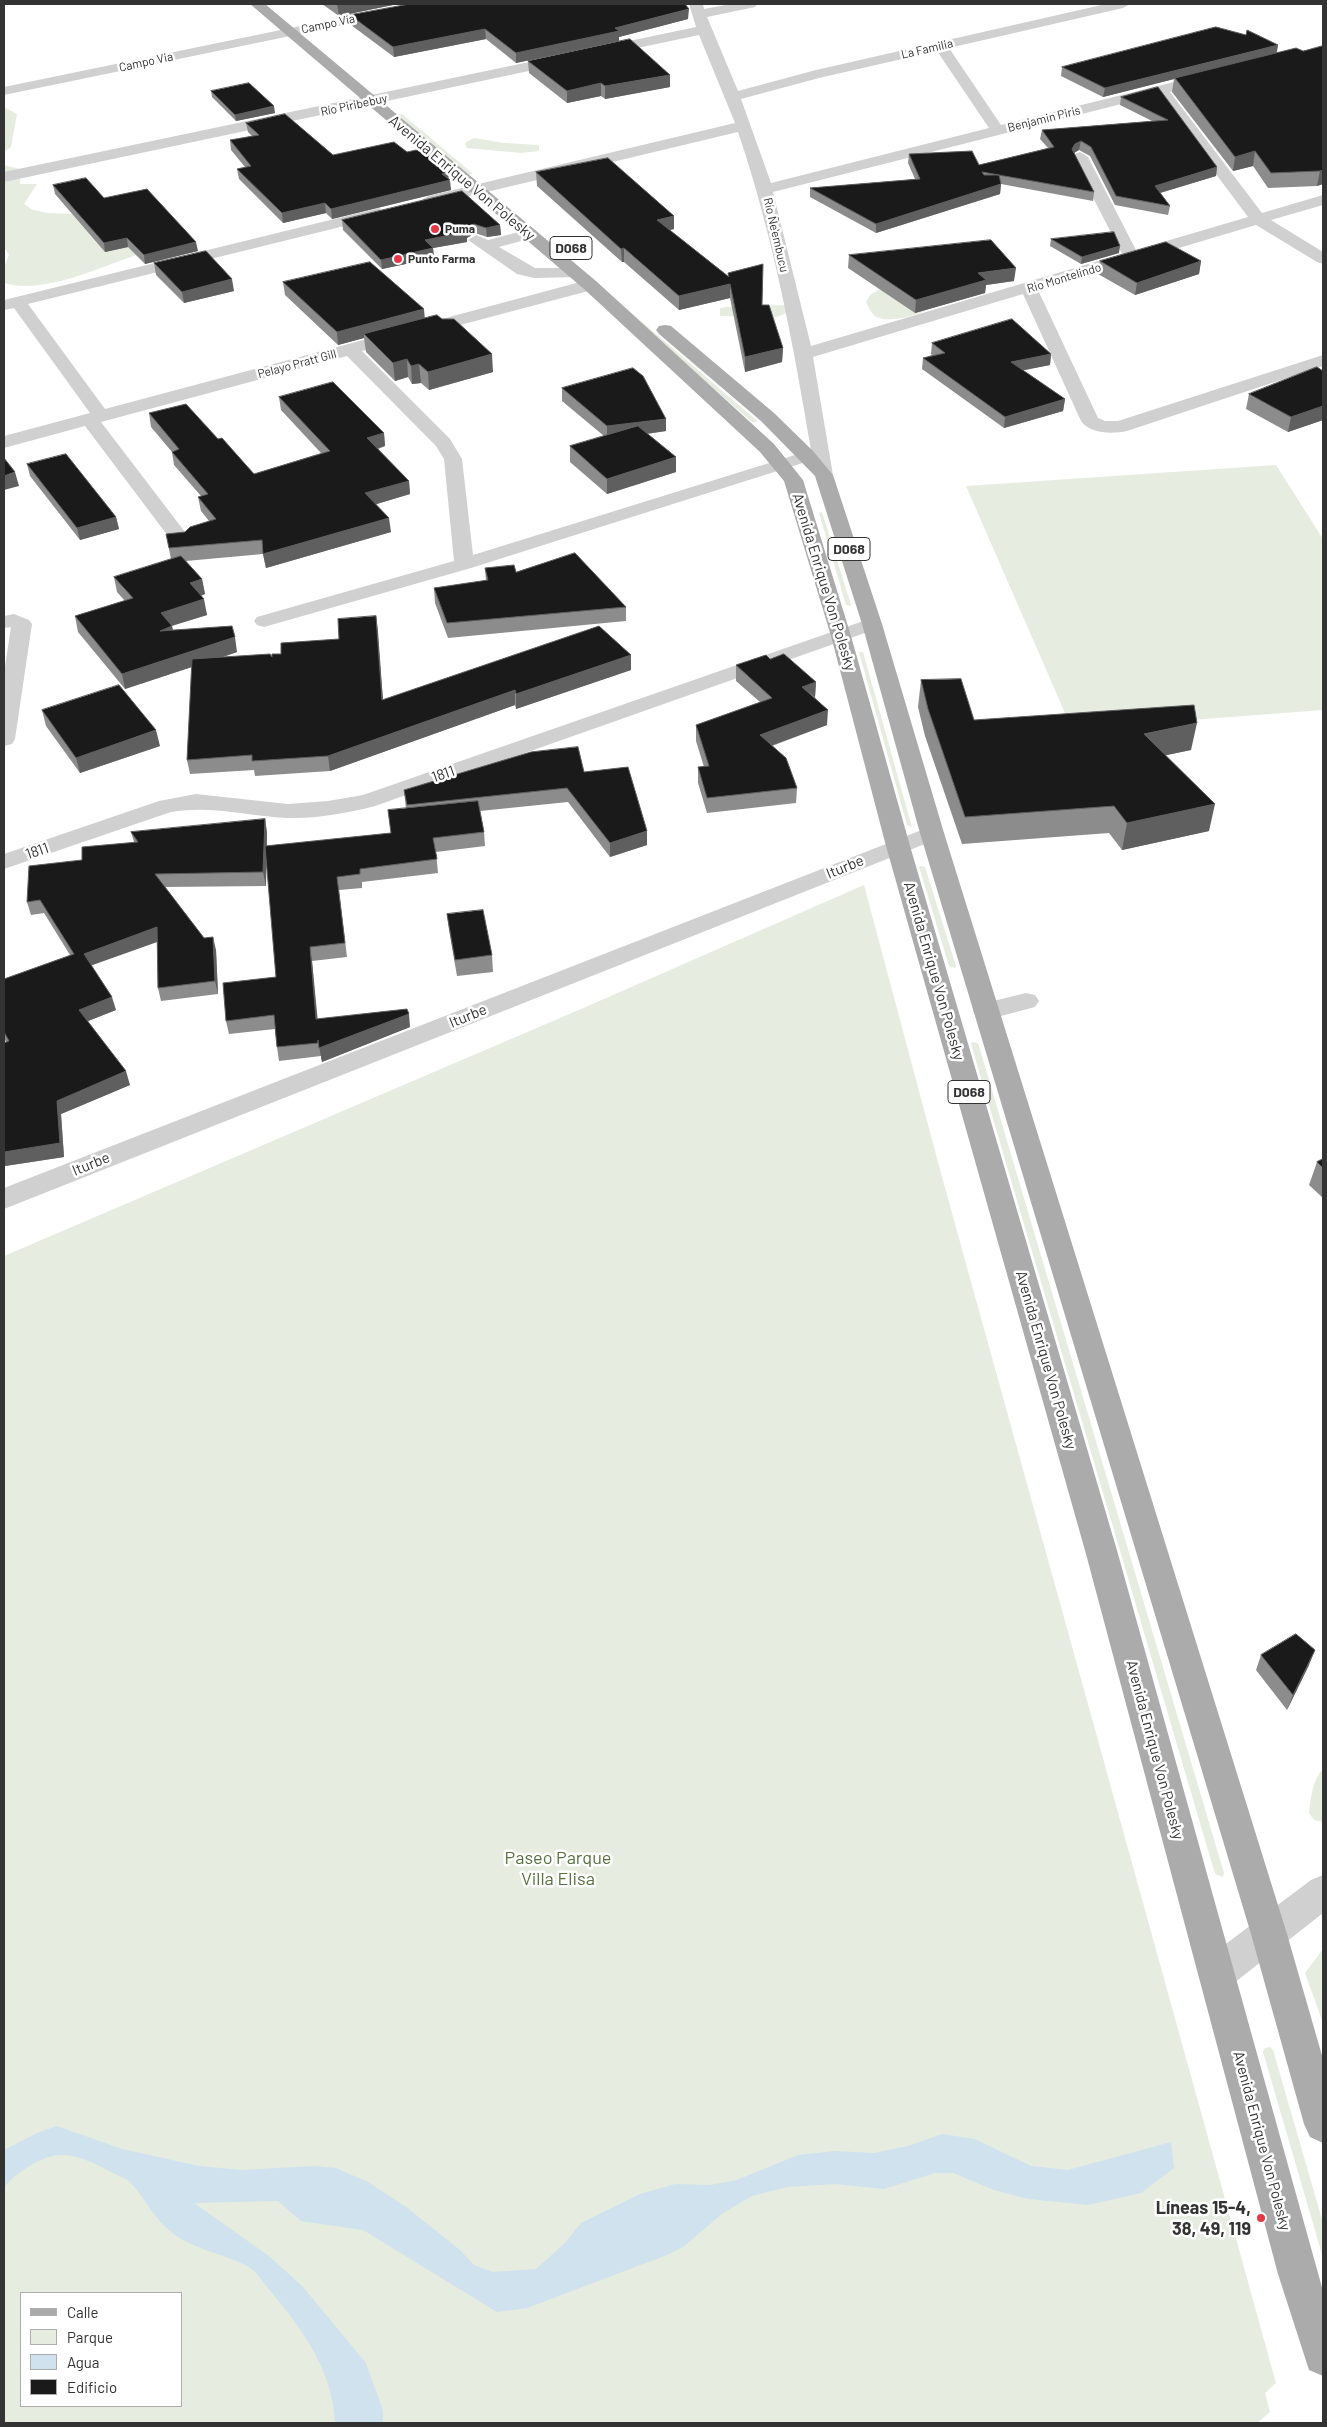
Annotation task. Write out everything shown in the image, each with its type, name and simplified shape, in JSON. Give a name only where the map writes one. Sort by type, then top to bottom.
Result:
[{"type":"main road","name":"Avenida Enrique Von Polesky","points":[[257,4],[327,40]]},
{"type":"main road","name":"Avenida Enrique Von Polesky","points":[[300,25],[540,227],[619,290]]},
{"type":"main road","name":"Avenida Enrique Von Polesky","points":[[381,94],[409,109]]},
{"type":"main road","name":"Avenida Enrique Von Polesky","points":[[486,182],[513,198]]},
{"type":"main road","name":"Avenida Enrique Von Polesky","points":[[540,227],[582,279],[767,448],[781,463],[792,480],[805,514],[841,636],[898,846],[1102,1554],[1298,2274],[1323,2356]]},
{"type":"main road","name":"D068","points":[[657,322],[808,456],[824,475],[872,624],[932,833],[1269,1934],[1323,2124]]},
{"type":"main road","points":[[947,1014],[986,1010]]},
{"type":"street","name":"Campo Vía","points":[[300,25],[426,4]]},
{"type":"street","points":[[697,9],[750,4]]},
{"type":"street","name":"La Familia","points":[[733,96],[816,74],[1122,4]]},
{"type":"street","name":"Río Ñe'embucu","points":[[697,9],[704,30],[733,96],[765,189],[804,354],[824,475]]},
{"type":"street","name":"Campo Via","points":[[4,91],[300,25]]},
{"type":"street","name":"Río Piribebuy","points":[[4,177],[381,94],[704,30]]},
{"type":"street","points":[[940,46],[998,130]]},
{"type":"street","name":"Benjamin Piris","points":[[765,189],[1228,73]]},
{"type":"street","points":[[1162,90],[1258,219],[1323,259]]},
{"type":"street","points":[[442,213],[421,202],[486,182],[742,126]]},
{"type":"street","points":[[1080,158],[1132,258]]},
{"type":"street","name":"Rio Montelindo","points":[[804,354],[1029,289],[1323,200]]},
{"type":"street","points":[[181,540],[95,418],[11,304],[398,208]]},
{"type":"street","points":[[540,227],[480,243],[524,270],[582,279]]},
{"type":"street","name":"Pelayo Pratt Gill","points":[[4,442],[350,349],[582,279]]},
{"type":"street","points":[[1029,289],[1090,421],[1102,427],[1120,427],[1323,360]]},
{"type":"street","points":[[350,349],[443,443],[452,459],[456,474],[464,564]]},
{"type":"street","points":[[264,621],[464,564],[808,456]]},
{"type":"street","points":[[4,622],[14,620],[22,624],[4,739]]},
{"type":"street","name":"1811","points":[[4,862],[167,806],[196,802],[288,810],[328,808],[367,801],[872,624]]},
{"type":"street","name":"Iturbe","points":[[4,1198],[932,833]]},
{"type":"street","points":[[986,1010],[1026,1000]]},
{"type":"street","points":[[1216,1974],[1323,1892]]},
{"type":"green space","points":[[4,107],[17,114],[11,147],[4,152]]},
{"type":"green space","points":[[402,114],[472,174],[468,174],[398,115]]},
{"type":"green space","points":[[474,138],[504,143],[539,145],[539,151],[521,153],[467,148],[465,143]]},
{"type":"green space","points":[[4,165],[20,169],[20,184],[37,184],[24,204],[33,210],[48,213],[99,215],[110,244],[126,247],[144,246],[139,254],[72,278],[36,285],[19,286],[4,283],[4,267],[9,255],[4,247]]},
{"type":"green space","points":[[884,287],[934,306],[922,312],[896,319],[875,316],[866,302],[870,295]]},
{"type":"green space","points":[[612,296],[757,421],[752,422],[608,297]]},
{"type":"green space","points":[[787,305],[790,312],[776,317],[720,316],[720,308],[726,307]]},
{"type":"green space","points":[[1276,465],[1323,539],[1323,710],[1072,729],[966,486]]},
{"type":"green space","points":[[822,512],[850,606],[846,605],[819,513]]},
{"type":"green space","points":[[859,652],[863,652],[912,827],[907,825]]},
{"type":"green space","points":[[919,867],[925,867],[956,966],[955,968],[949,966]]},
{"type":"green space","name":"Paseo Parque Villa Elisa","points":[[864,885],[942,1177],[1276,2383],[1265,2393],[1270,2412],[1257,2423],[4,2423],[4,1256],[581,1009]]},
{"type":"green space","points":[[972,1042],[978,1043],[1224,1873],[1223,1877],[1215,1874],[971,1044]]},
{"type":"green space","points":[[1323,1769],[1323,1822],[1314,1820],[1309,1813],[1314,1784]]},
{"type":"green space","points":[[1323,1949],[1323,2023],[1305,1973]]},
{"type":"green space","points":[[1270,2047],[1273,2050],[1323,2223],[1323,2258],[1263,2052],[1265,2048]]},
{"type":"water","points":[[57,2126],[122,2149],[199,2166],[242,2170],[314,2166],[336,2168],[368,2182],[406,2207],[460,2250],[474,2265],[493,2272],[536,2269],[564,2244],[581,2223],[640,2194],[675,2184],[710,2185],[737,2180],[798,2155],[835,2151],[874,2153],[908,2146],[942,2134],[975,2139],[1031,2166],[1068,2170],[1171,2142],[1174,2168],[1141,2193],[1088,2205],[1029,2199],[994,2190],[953,2173],[935,2173],[884,2189],[835,2184],[787,2187],[752,2196],[723,2213],[683,2247],[667,2255],[527,2308],[497,2312],[363,2230],[301,2221],[278,2201],[194,2203],[269,2256],[303,2287],[366,2363],[383,2411],[383,2423],[335,2423],[329,2387],[315,2353],[295,2322],[258,2276],[249,2267],[188,2243],[170,2231],[127,2180],[87,2160],[63,2155],[47,2158],[30,2165],[4,2187],[4,2150],[37,2133]]},
{"type":"building","points":[[410,4],[685,4],[689,9],[615,28],[619,31],[516,53],[485,29],[393,47],[350,15]]},
{"type":"building","points":[[1216,27],[1246,35],[1247,30],[1278,45],[1105,88],[1062,67]]},
{"type":"building","points":[[630,39],[670,75],[605,86],[601,83],[567,91],[528,61]]},
{"type":"building","points":[[1323,46],[1323,170],[1320,171],[1271,173],[1255,151],[1235,157],[1175,78],[1296,48],[1303,51]]},
{"type":"building","points":[[249,83],[274,106],[235,115],[211,91]]},
{"type":"building","points":[[1158,87],[1217,167],[1155,186],[1170,206],[1116,196],[1091,147],[1081,141],[1075,144],[1072,149],[1094,192],[999,175],[1001,184],[876,224],[810,188],[920,179],[909,154],[972,151],[979,165],[1054,147],[1042,130],[1168,120],[1121,97]],"holes":[[[982,172],[999,175],[984,175]]]},
{"type":"building","points":[[285,114],[333,155],[394,142],[407,152],[421,149],[448,172],[442,174],[450,180],[331,209],[325,203],[282,213],[237,169],[251,166],[230,140],[259,135],[246,123]]},
{"type":"building","points":[[608,158],[674,216],[657,220],[729,277],[728,273],[763,264],[762,305],[769,305],[783,348],[745,357],[730,284],[679,296],[624,248],[621,249],[536,172]]},
{"type":"building","points":[[86,178],[104,198],[147,189],[196,242],[144,255],[127,238],[104,243],[53,185]]},
{"type":"building","points":[[462,191],[500,225],[486,228],[474,224],[466,229],[466,232],[425,240],[433,248],[381,260],[342,220]]},
{"type":"building","points":[[1114,232],[1120,246],[1082,257],[1051,239]]},
{"type":"building","points":[[991,240],[1016,268],[978,273],[986,280],[916,300],[849,255]]},
{"type":"building","points":[[1166,242],[1201,261],[1137,283],[1100,261]]},
{"type":"building","points":[[206,251],[232,279],[182,292],[154,263]]},
{"type":"building","points":[[370,262],[424,309],[337,332],[283,282]]},
{"type":"building","points":[[437,315],[442,319],[454,319],[492,354],[428,372],[419,364],[411,366],[407,359],[393,363],[364,334]]},
{"type":"building","points":[[1012,319],[1051,354],[1011,362],[1065,399],[1005,417],[923,358],[945,353],[932,343]]},
{"type":"building","points":[[1317,367],[1323,371],[1323,406],[1291,417],[1249,394]]},
{"type":"building","points":[[633,368],[643,376],[666,419],[607,426],[562,388]]},
{"type":"building","points":[[333,382],[384,433],[367,438],[409,481],[365,493],[389,518],[263,554],[262,540],[169,548],[166,534],[185,532],[190,527],[216,519],[198,497],[208,494],[172,452],[179,449],[149,413],[186,404],[218,439],[222,438],[254,474],[330,451],[279,397]]},
{"type":"building","points":[[638,426],[676,457],[607,479],[570,446]]},
{"type":"building","points":[[66,454],[116,517],[77,528],[27,464]]},
{"type":"building","points":[[4,458],[15,472],[4,476]]},
{"type":"building","points":[[575,553],[626,607],[447,623],[434,588],[488,580],[485,568],[514,565],[516,572]]},
{"type":"building","points":[[181,556],[202,579],[190,583],[204,599],[161,613],[172,626],[160,631],[232,626],[235,637],[122,674],[75,616],[133,598],[114,577]]},
{"type":"building","points":[[376,616],[382,700],[599,626],[631,655],[516,694],[515,690],[328,756],[252,761],[252,755],[187,760],[192,659],[270,654],[272,657],[272,654],[281,654],[281,643],[339,639],[338,619]]},
{"type":"building","points":[[784,654],[816,682],[802,687],[828,710],[760,735],[786,758],[797,788],[707,798],[698,767],[709,766],[696,725],[772,698],[736,665],[766,655],[770,659]]},
{"type":"building","points":[[961,679],[974,720],[1194,705],[1197,723],[1144,734],[1215,804],[1127,823],[1114,806],[965,817],[928,709],[921,680]]},
{"type":"building","points":[[119,685],[156,730],[76,758],[42,710]]},
{"type":"building","points":[[578,747],[584,772],[628,767],[647,831],[610,843],[567,788],[407,805],[404,790],[531,752]]},
{"type":"building","points":[[478,801],[484,832],[433,838],[437,859],[360,869],[360,874],[337,877],[345,943],[310,947],[316,1019],[407,1009],[409,1014],[319,1048],[318,1040],[318,1043],[277,1047],[274,1015],[226,1021],[223,983],[276,977],[265,846],[391,833],[388,810]]},
{"type":"building","points":[[265,819],[263,872],[155,874],[204,938],[213,937],[215,981],[158,988],[157,927],[84,954],[112,997],[79,1010],[126,1071],[57,1101],[60,1143],[4,1152],[4,1043],[9,1041],[4,1032],[4,979],[74,954],[40,900],[27,902],[29,866],[82,860],[82,847],[138,842],[131,832]]},
{"type":"building","points":[[483,910],[492,955],[455,960],[447,914]]},
{"type":"building","points":[[1323,1159],[1323,1168],[1317,1162]]},
{"type":"building","points":[[1296,1634],[1315,1650],[1293,1695],[1261,1655]]},
{"type":"place","name":"Puma","points":[[435,229]]},
{"type":"place","name":"Punto Farma","points":[[398,259]]},
{"type":"place","name":"Líneas 15-4, 38, 49, 119","points":[[1261,2218]]}]
